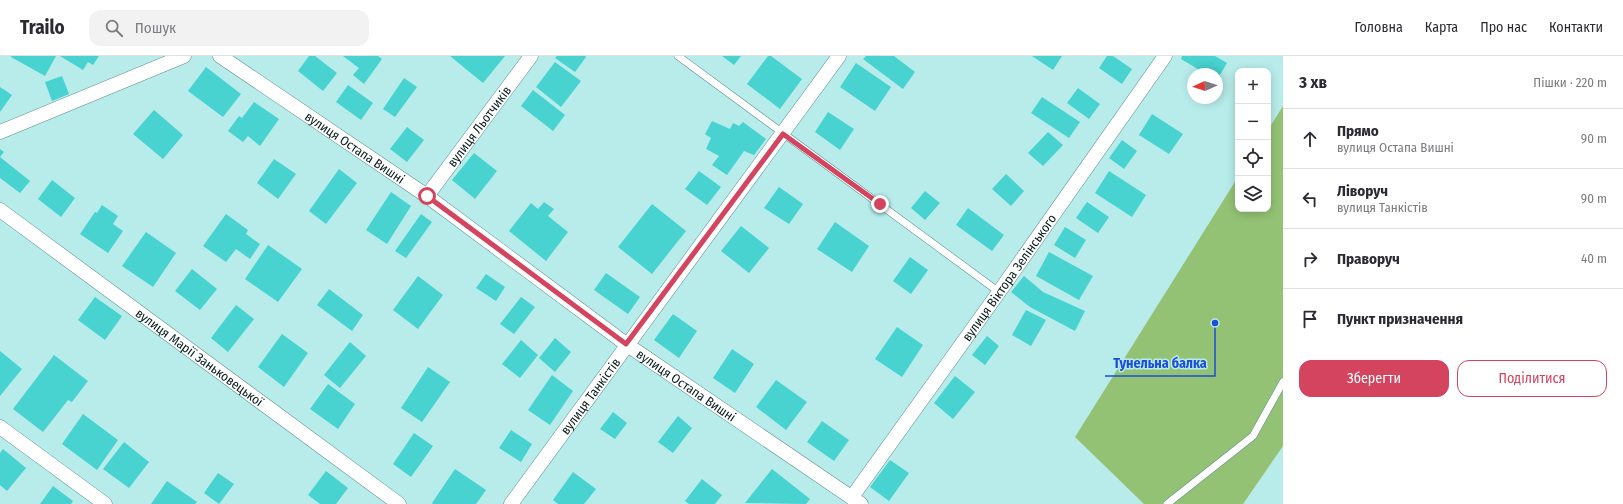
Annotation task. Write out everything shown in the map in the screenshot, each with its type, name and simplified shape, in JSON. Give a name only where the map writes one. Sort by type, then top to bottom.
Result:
[{"type":"street","points":[[0,132],[184,56]]},
{"type":"street","name":"вулиця Остапа Вишні","points":[[220,56],[427,196],[626,344],[857,500]]},
{"type":"street","name":"вулиця Льотчиків","points":[[427,196],[531,56]]},
{"type":"street","name":"вулиця Танкістів","points":[[511,504],[626,344],[783,134],[839,56]]},
{"type":"street","name":"вулиця Віктора Зелінського","points":[[857,500],[999,292],[1165,56]]},
{"type":"street","name":"вулиця Марії Заньковецької","points":[[0,210],[399,504]]},
{"type":"street","points":[[0,427],[105,504]]},
{"type":"lane","points":[[678,56],[999,292]]},
{"type":"lane","points":[[1167,504],[1253,436],[1283,382]]},
{"type":"green space","points":[[1283,106],[1283,446],[1243,504],[1144,504],[1075,437],[1235,182],[1235,212],[1271,212],[1271,125]]},
{"type":"building","points":[[11,56],[56,56],[45,76]]},
{"type":"building","points":[[60,56],[99,56],[93,65],[88,62],[83,70]]},
{"type":"building","points":[[309,56],[315,56],[337,73],[323,91],[298,71]]},
{"type":"building","points":[[343,56],[378,56],[382,59],[364,84],[353,75],[359,68]]},
{"type":"building","points":[[450,56],[505,56],[483,83]]},
{"type":"building","points":[[557,56],[586,57],[575,72],[555,58]]},
{"type":"building","points":[[722,56],[741,56],[734,65]]},
{"type":"building","points":[[768,56],[771,56],[802,79],[780,109],[747,84]]},
{"type":"building","points":[[866,56],[894,56],[915,72],[903,89],[863,59]]},
{"type":"building","points":[[1032,56],[1062,56],[1053,70]]},
{"type":"building","points":[[1107,56],[1113,56],[1132,69],[1122,84],[1099,68]]},
{"type":"building","points":[[1182,56],[1215,56],[1227,63],[1223,70],[1223,68],[1196,68],[1181,59]]},
{"type":"building","points":[[555,62],[581,81],[561,107],[536,87]]},
{"type":"building","points":[[856,63],[891,87],[875,111],[840,87]]},
{"type":"building","points":[[206,67],[241,94],[223,117],[188,91]]},
{"type":"building","points":[[62,76],[69,94],[52,101],[45,82]]},
{"type":"building","points":[[404,78],[417,87],[395,117],[383,109]]},
{"type":"building","points":[[348,85],[373,103],[361,120],[336,102]]},
{"type":"building","points":[[0,87],[12,95],[0,112]]},
{"type":"building","points":[[1078,88],[1100,104],[1089,119],[1067,103]]},
{"type":"building","points":[[533,90],[565,115],[553,131],[521,106]]},
{"type":"building","points":[[1042,97],[1080,122],[1069,138],[1031,113]]},
{"type":"building","points":[[254,102],[279,119],[260,146],[248,136],[243,142],[228,131],[239,116],[242,118]]},
{"type":"building","points":[[154,110],[183,135],[163,159],[133,134]]},
{"type":"building","points":[[828,112],[854,129],[840,150],[815,132]]},
{"type":"building","points":[[1152,114],[1183,134],[1169,154],[1139,135]]},
{"type":"building","points":[[712,121],[730,129],[733,123],[739,126],[743,122],[766,139],[754,155],[744,151],[727,175],[712,165],[719,156],[706,149],[711,138],[705,134]]},
{"type":"building","points":[[407,127],[424,140],[407,162],[390,149]]},
{"type":"building","points":[[1048,132],[1063,145],[1043,166],[1028,153]]},
{"type":"building","points":[[1122,140],[1137,151],[1124,169],[1109,158]]},
{"type":"building","points":[[0,149],[4,152],[0,157]]},
{"type":"building","points":[[474,153],[497,171],[475,199],[452,180]]},
{"type":"building","points":[[0,157],[30,181],[20,193],[0,178]]},
{"type":"building","points":[[274,159],[296,174],[278,199],[257,183]]},
{"type":"building","points":[[339,169],[357,183],[326,224],[309,211]]},
{"type":"building","points":[[699,171],[721,187],[707,205],[685,189]]},
{"type":"building","points":[[1109,171],[1146,195],[1132,217],[1095,193]]},
{"type":"building","points":[[1006,174],[1024,191],[1011,206],[992,189]]},
{"type":"building","points":[[52,180],[75,198],[61,217],[38,199]]},
{"type":"building","points":[[779,187],[803,204],[789,224],[764,208]]},
{"type":"building","points":[[925,191],[940,203],[925,220],[911,208]]},
{"type":"building","points":[[391,192],[411,206],[387,244],[366,230]]},
{"type":"building","points":[[544,202],[554,209],[548,216],[568,232],[546,261],[509,231],[531,203],[538,209]]},
{"type":"building","points":[[1087,202],[1109,217],[1098,233],[1076,218]]},
{"type":"building","points":[[652,204],[686,231],[652,274],[618,247]]},
{"type":"building","points":[[102,205],[118,216],[113,224],[123,231],[108,253],[80,234],[95,212],[97,213]]},
{"type":"building","points":[[968,208],[1004,235],[992,251],[956,225]]},
{"type":"building","points":[[226,214],[248,230],[246,234],[260,244],[250,259],[236,249],[226,262],[203,246]]},
{"type":"building","points":[[421,214],[432,222],[406,258],[395,251]]},
{"type":"building","points":[[835,222],[869,246],[852,272],[817,249]]},
{"type":"building","points":[[741,226],[769,248],[749,273],[721,251]]},
{"type":"building","points":[[1065,227],[1086,240],[1075,258],[1054,245]]},
{"type":"building","points":[[146,232],[176,253],[153,287],[122,266]]},
{"type":"building","points":[[268,245],[302,269],[278,302],[245,279]]},
{"type":"building","points":[[1049,252],[1093,276],[1079,300],[1036,276]]},
{"type":"building","points":[[910,257],[928,270],[911,294],[893,281]]},
{"type":"building","points":[[192,269],[217,289],[200,310],[175,291]]},
{"type":"building","points":[[606,273],[640,297],[628,314],[594,290]]},
{"type":"building","points":[[486,274],[505,287],[496,301],[476,288]]},
{"type":"building","points":[[418,276],[443,295],[418,329],[393,310]]},
{"type":"building","points":[[1024,276],[1043,292],[1085,311],[1075,331],[1030,307],[1011,292]]},
{"type":"building","points":[[329,289],[363,315],[352,331],[317,305]]},
{"type":"building","points":[[95,297],[122,316],[105,340],[78,320]]},
{"type":"building","points":[[521,297],[535,307],[514,334],[500,324]]},
{"type":"building","points":[[236,305],[254,319],[228,352],[211,338]]},
{"type":"building","points":[[1026,310],[1046,320],[1031,346],[1012,335]]},
{"type":"building","points":[[673,314],[697,331],[679,358],[654,340]]},
{"type":"building","points":[[897,327],[923,345],[902,377],[875,359]]},
{"type":"building","points":[[282,334],[308,353],[284,387],[258,367]]},
{"type":"building","points":[[987,336],[999,346],[985,365],[972,355]]},
{"type":"building","points":[[555,338],[571,352],[555,372],[539,358]]},
{"type":"building","points":[[521,340],[538,355],[520,378],[502,364]]},
{"type":"building","points":[[350,342],[366,356],[340,388],[324,375]]},
{"type":"building","points":[[732,349],[754,364],[735,393],[713,378]]},
{"type":"building","points":[[0,351],[22,369],[0,396]]},
{"type":"building","points":[[54,355],[88,381],[72,402],[68,400],[43,432],[13,409]]},
{"type":"building","points":[[428,367],[450,382],[422,422],[401,408]]},
{"type":"building","points":[[552,375],[573,391],[550,425],[528,410]]},
{"type":"building","points":[[955,376],[975,392],[953,419],[934,403]]},
{"type":"building","points":[[776,380],[807,402],[786,430],[756,407]]},
{"type":"building","points":[[328,384],[355,404],[338,429],[310,409]]},
{"type":"building","points":[[613,412],[627,423],[615,439],[600,429]]},
{"type":"building","points":[[83,414],[118,440],[97,470],[62,444]]},
{"type":"building","points":[[678,416],[692,428],[673,453],[658,442]]},
{"type":"building","points":[[822,421],[849,440],[834,461],[807,442]]},
{"type":"building","points":[[511,430],[532,444],[521,462],[499,448]]},
{"type":"building","points":[[414,433],[433,446],[411,477],[393,464]]},
{"type":"building","points":[[124,442],[149,462],[129,488],[103,469]]},
{"type":"building","points":[[3,449],[26,468],[7,491],[0,485],[0,453]]},
{"type":"building","points":[[890,460],[909,473],[889,501],[870,487]]},
{"type":"building","points":[[455,469],[486,490],[476,504],[433,504],[432,503]]},
{"type":"building","points":[[772,469],[810,499],[806,504],[745,503]]},
{"type":"building","points":[[326,471],[348,488],[336,504],[320,504],[308,495]]},
{"type":"building","points":[[573,472],[596,489],[584,504],[558,504],[553,500]]},
{"type":"building","points":[[218,473],[234,484],[219,504],[204,493]]},
{"type":"building","points":[[702,479],[722,495],[715,504],[689,504],[685,501]]},
{"type":"building","points":[[167,481],[197,502],[195,504],[151,504]]},
{"type":"building","points":[[53,486],[73,501],[71,504],[40,504]]},
{"type":"place","name":"Тунельна балка","points":[[1215,323]]},
{"type":"route","points":[[427,196],[626,344],[783,134],[880,204]]}]
